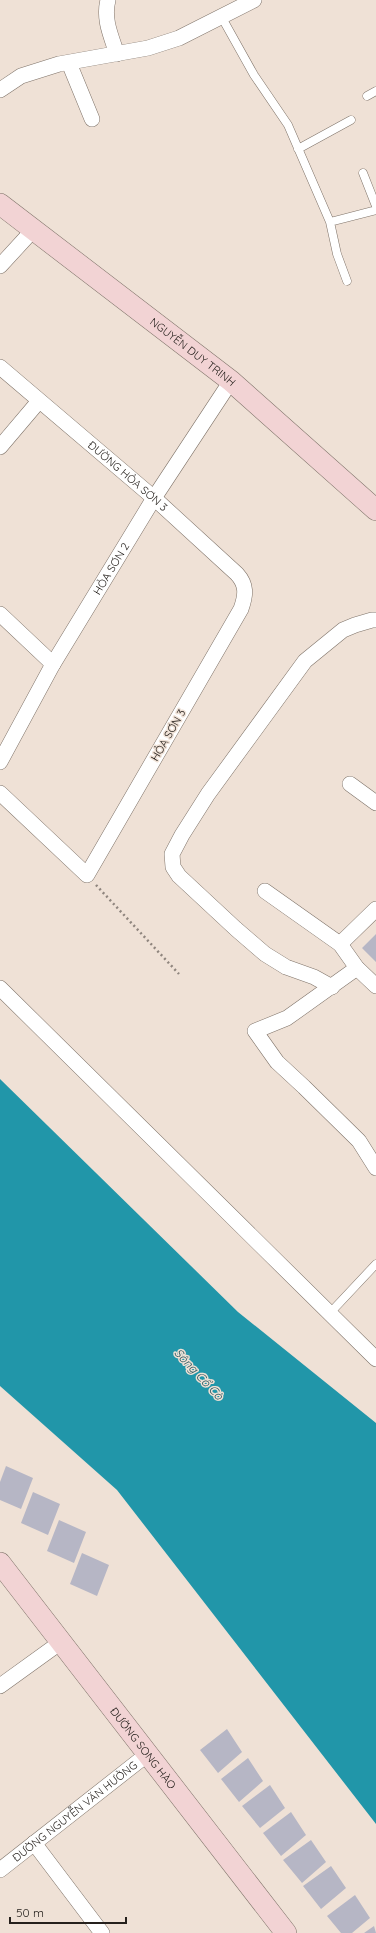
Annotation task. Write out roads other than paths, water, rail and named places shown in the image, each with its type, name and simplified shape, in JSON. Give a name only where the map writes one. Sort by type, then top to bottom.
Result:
[{"type":"street","points":[[108,0],[105,12],[108,30],[117,54]]},
{"type":"street","points":[[0,90],[21,76],[69,63],[148,48],[179,38],[254,0]]},
{"type":"street","points":[[69,63],[92,119]]},
{"type":"street","name":"NGUYỄN DUY TRINH","points":[[0,204],[232,381],[376,510]]},
{"type":"street","points":[[0,266],[34,229]]},
{"type":"street","name":"ĐƯỜNG HỎA SƠN 3","points":[[0,367],[154,498],[237,574],[241,578],[246,593]]},
{"type":"street","name":"HỎA SƠN 2","points":[[0,762],[52,664],[154,498],[232,381]]},
{"type":"street","points":[[0,447],[39,401]]},
{"type":"street","name":"HỎA SƠN 3","points":[[0,793],[87,875],[241,608],[246,593]]},
{"type":"street","points":[[0,614],[52,664]]},
{"type":"street","points":[[332,987],[314,977],[286,967],[265,954],[179,876],[173,867],[172,854],[208,794],[305,661],[343,630],[376,620]]},
{"type":"street","points":[[350,784],[376,804]]},
{"type":"street","points":[[266,891],[340,944],[357,968],[376,986]]},
{"type":"street","points":[[340,944],[376,910]]},
{"type":"street","points":[[357,968],[287,1018],[255,1031],[277,1062],[310,1092],[359,1141],[376,1168]]},
{"type":"street","points":[[0,988],[376,1359]]},
{"type":"street","name":"ĐƯỜNG SONG HÀO","points":[[0,1563],[149,1753],[286,1933]]},
{"type":"street","points":[[0,1686],[61,1642]]},
{"type":"street","name":"ĐƯỜNG NGUYỄN VĂN HƯỞNG","points":[[0,1870],[149,1753]]},
{"type":"street","points":[[34,1843],[102,1933]]},
{"type":"lane","points":[[221,16],[254,75],[288,125],[330,222],[337,254],[347,281]]},
{"type":"lane","points":[[367,96],[376,91]]},
{"type":"lane","points":[[298,149],[351,120]]},
{"type":"lane","points":[[363,173],[376,206]]},
{"type":"lane","points":[[330,222],[376,210]]},
{"type":"lane","points":[[330,1313],[376,1264]]},
{"type":"water","name":"Sông Cổ Cò","points":[[0,1079],[238,1312],[376,1423],[376,1824],[117,1490],[0,1386]]}]
